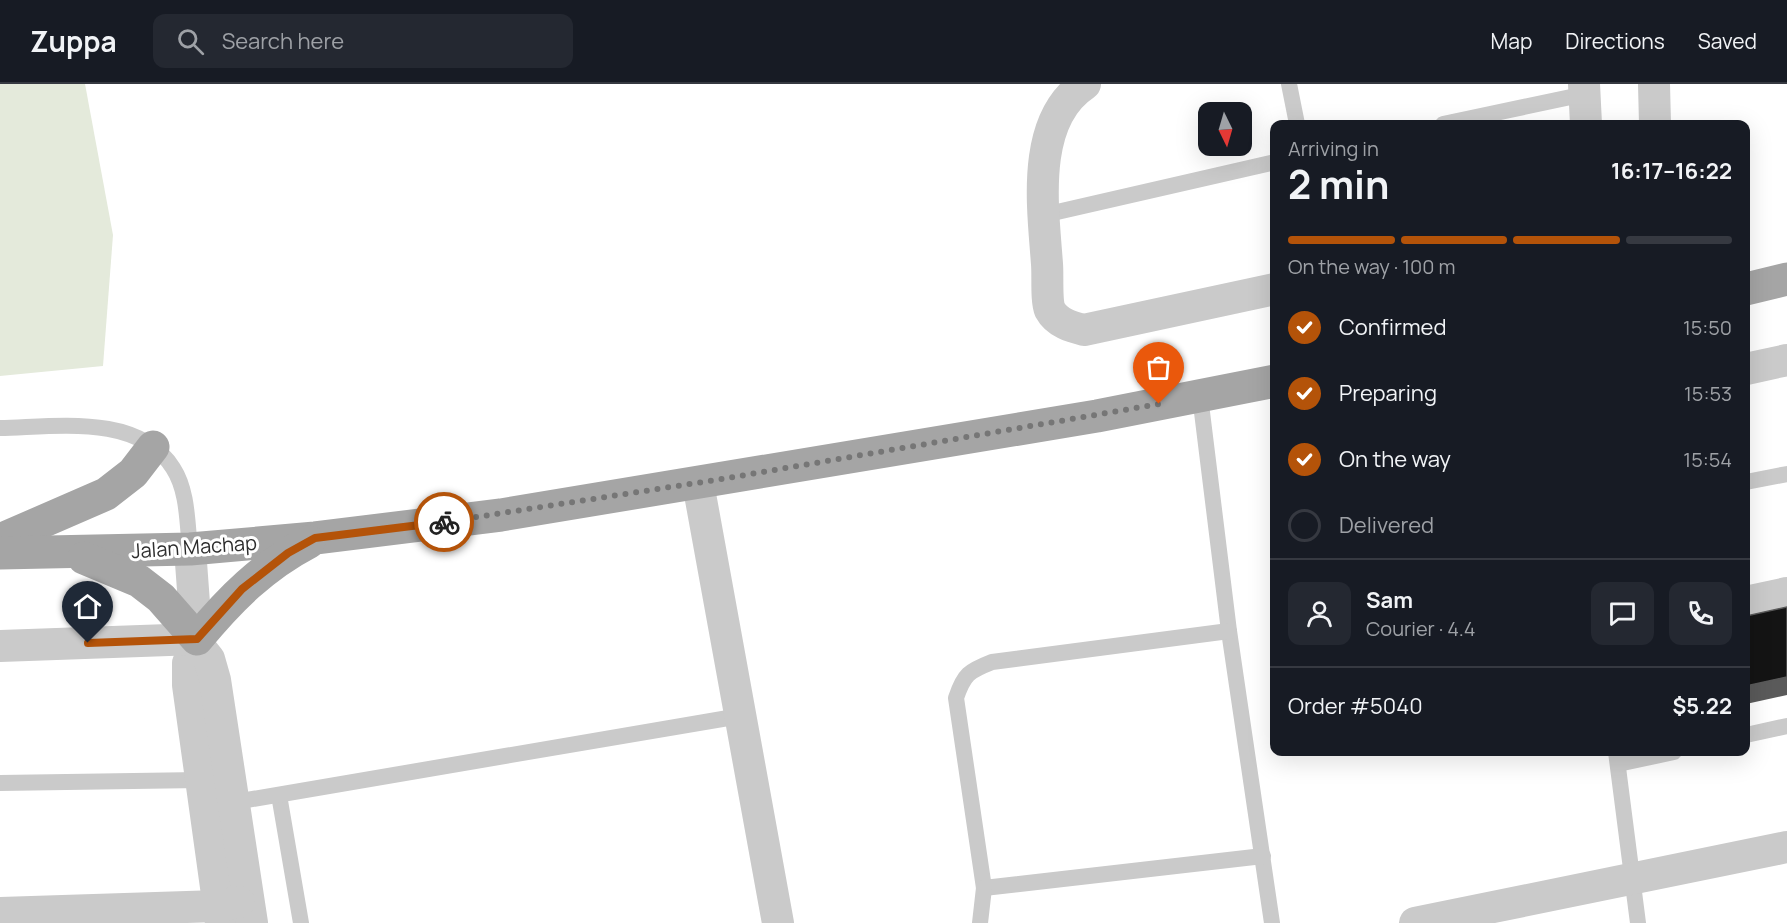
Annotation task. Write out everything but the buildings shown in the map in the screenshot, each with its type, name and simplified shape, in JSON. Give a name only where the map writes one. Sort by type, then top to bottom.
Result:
[{"type":"main road","points":[[1750,288],[1787,279]]},
{"type":"main road","name":"Jalan Machap","points":[[0,554],[190,549],[315,538],[501,515],[1097,416],[1270,382]]},
{"type":"main road","points":[[0,540],[106,494],[133,473],[153,447]]},
{"type":"main road","points":[[73,553],[139,581],[161,598],[197,641],[242,589],[288,553],[315,538]]},
{"type":"street","points":[[1085,84],[1063,105],[1051,130],[1045,161],[1044,215],[1050,309],[1066,326],[1084,330],[1270,290]]},
{"type":"street","points":[[1654,84],[1655,120]]},
{"type":"street","points":[[1584,89],[1586,120]]},
{"type":"street","points":[[1750,368],[1787,360]]},
{"type":"street","points":[[698,483],[778,923]]},
{"type":"street","points":[[190,549],[197,641],[188,663],[188,686],[219,914]]},
{"type":"street","points":[[1750,601],[1787,593]]},
{"type":"street","points":[[0,646],[197,641]]},
{"type":"street","points":[[0,913],[219,914],[250,912],[215,680],[209,659],[197,641]]},
{"type":"street","points":[[1415,923],[1787,847]]},
{"type":"lane","points":[[1289,84],[1297,120]]},
{"type":"lane","points":[[1459,120],[1584,89]]},
{"type":"lane","points":[[1044,215],[1270,163]]},
{"type":"lane","points":[[1200,396],[1228,631],[1272,923]]},
{"type":"lane","points":[[0,428],[85,426],[120,432],[153,447],[173,468],[184,496],[190,549]]},
{"type":"lane","points":[[1750,481],[1787,474]]},
{"type":"lane","points":[[980,923],[984,888],[956,698],[963,678],[974,669],[992,662],[1228,631]]},
{"type":"lane","points":[[235,802],[740,716]]},
{"type":"lane","points":[[1750,734],[1787,726]]},
{"type":"lane","points":[[1636,756],[1617,758],[1630,879],[1638,923]]},
{"type":"lane","points":[[0,783],[200,780]]},
{"type":"lane","points":[[279,795],[302,923]]},
{"type":"lane","points":[[984,888],[1263,856]]},
{"type":"green space","points":[[0,84],[85,84],[113,235],[103,366],[0,376]]},
{"type":"way so far","points":[[444,522],[722,479],[1159,404]]},
{"type":"route","points":[[88,643],[197,639],[242,589],[288,553],[315,538],[444,522]]}]
